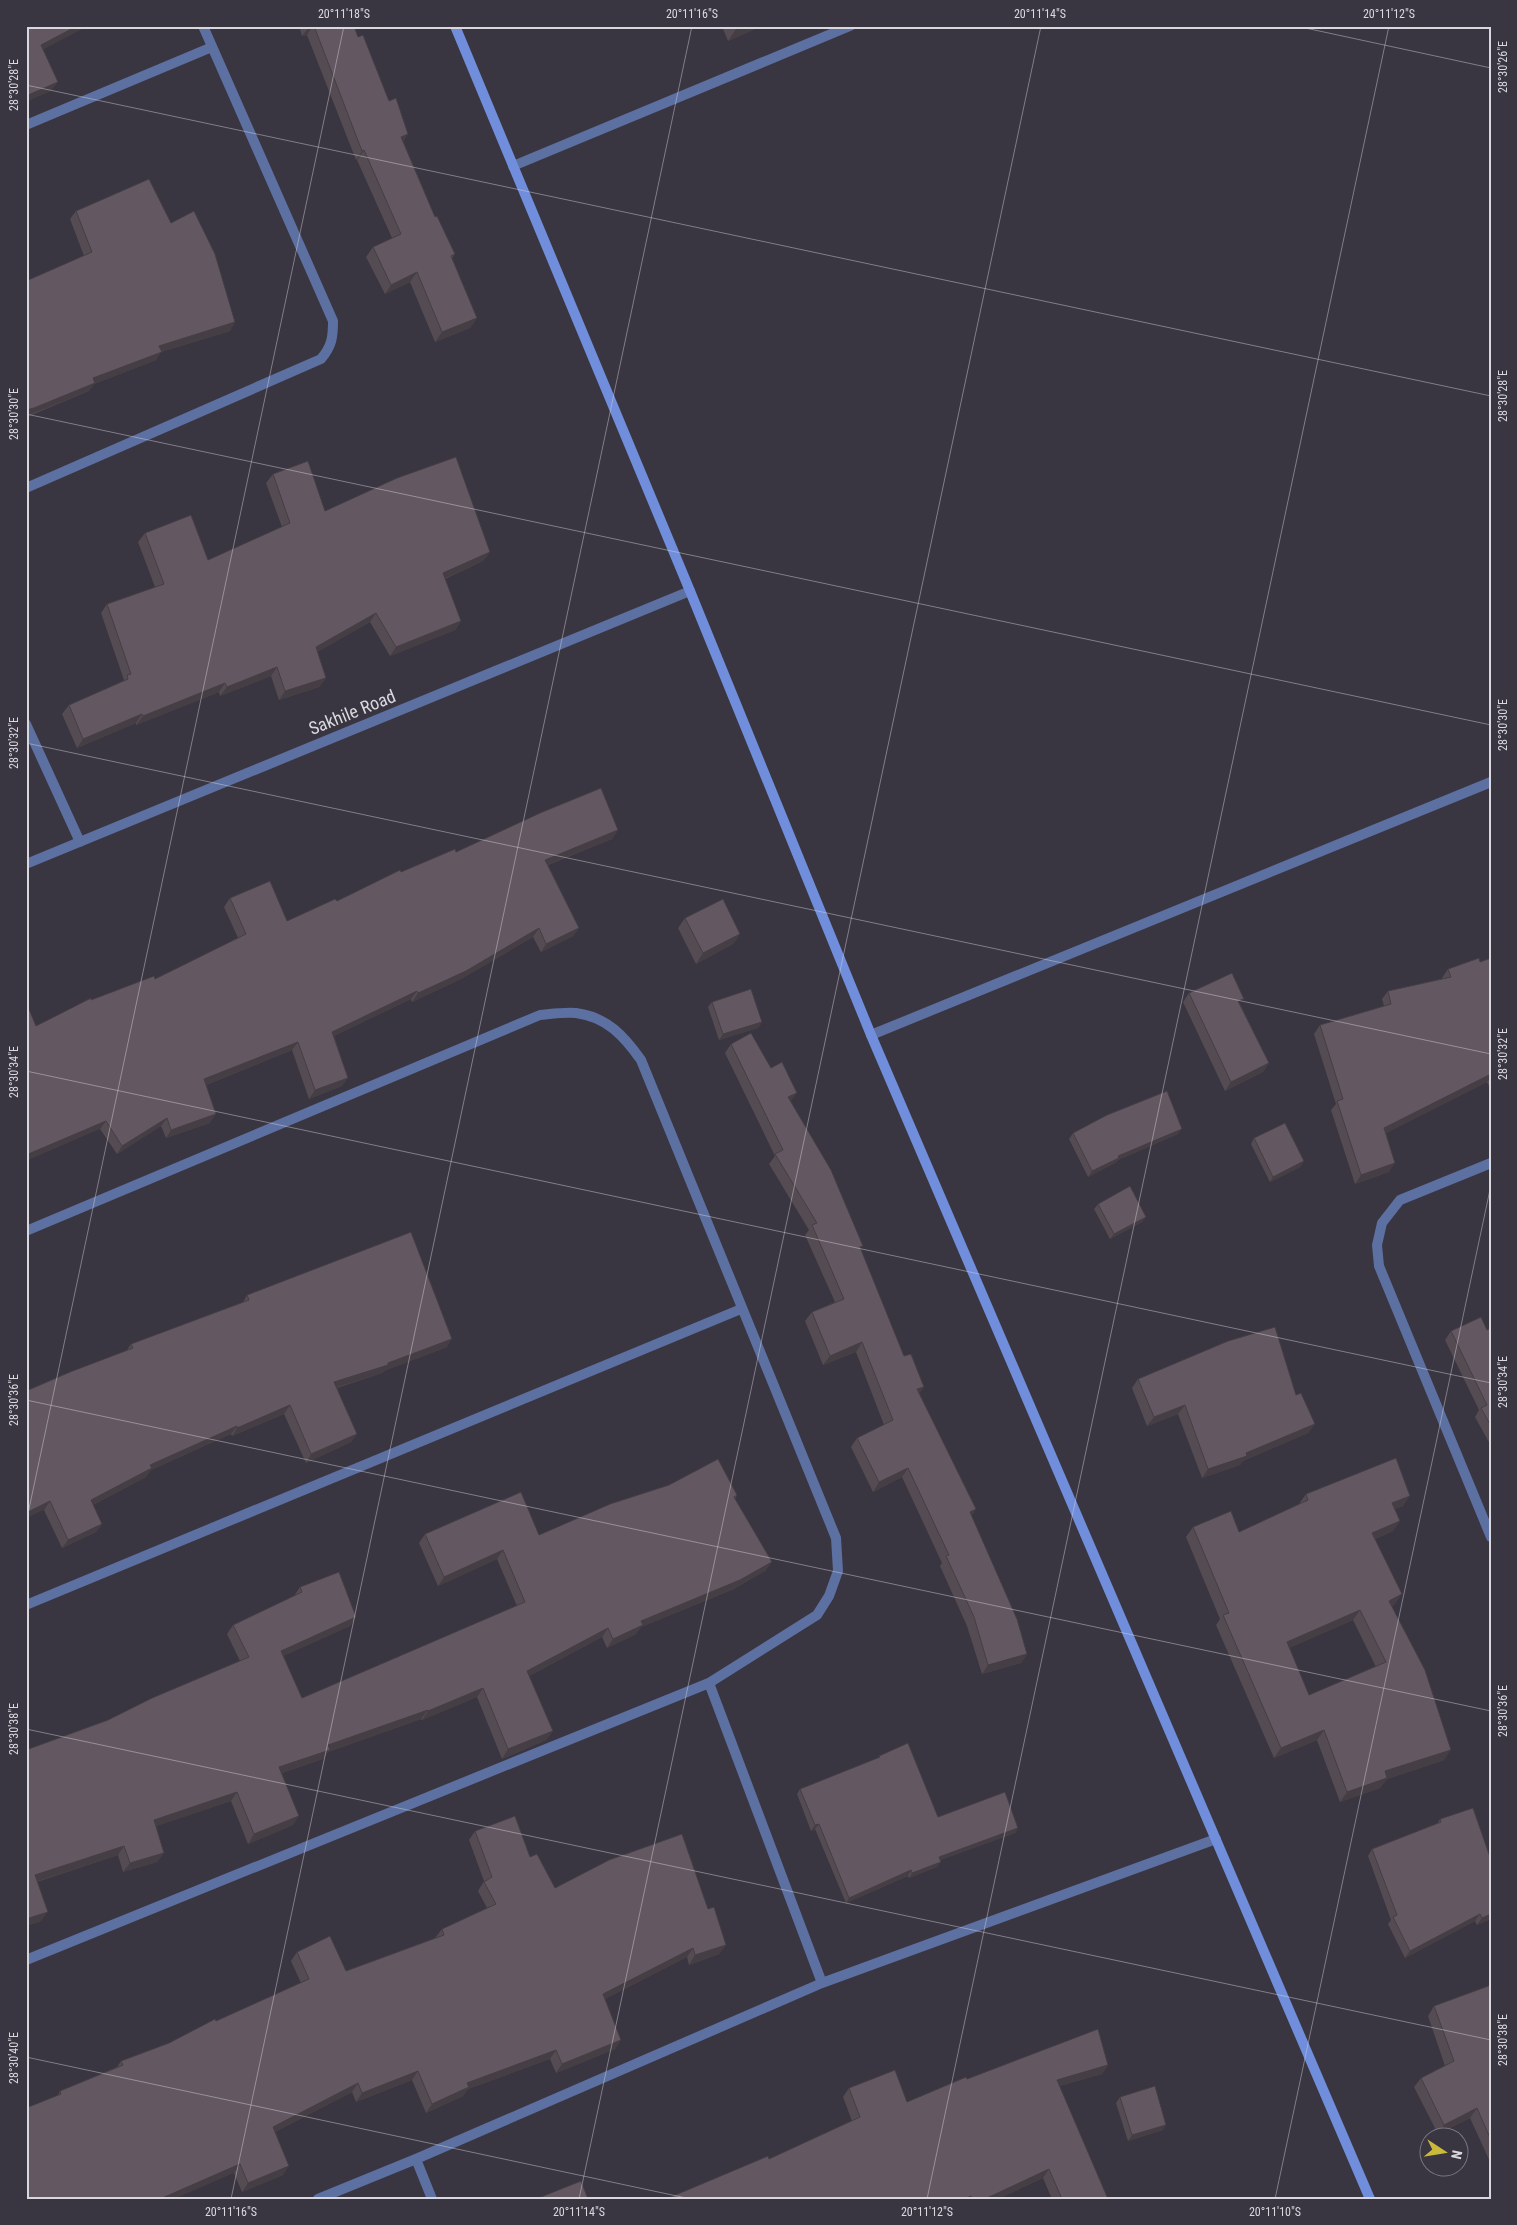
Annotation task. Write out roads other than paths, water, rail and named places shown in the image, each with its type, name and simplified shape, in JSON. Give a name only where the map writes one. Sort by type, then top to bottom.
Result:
[{"type":"street","points":[[26,488],[322,359],[334,338],[333,321],[203,26]]},
{"type":"street","points":[[455,26],[872,1035],[1370,2199]]},
{"type":"street","points":[[513,166],[850,26]]},
{"type":"street","points":[[26,125],[212,47]]},
{"type":"street","name":"Sakhile Road","points":[[26,864],[690,591]]},
{"type":"street","points":[[26,724],[80,842]]},
{"type":"street","points":[[872,1035],[1491,782]]},
{"type":"street","points":[[26,1231],[540,1015],[575,1013],[607,1023],[624,1036],[641,1060],[836,1538],[838,1571],[830,1596],[817,1615],[709,1683],[26,1960]]},
{"type":"street","points":[[1491,1163],[1400,1200],[1382,1223],[1377,1245],[1380,1266],[1491,1537]]},
{"type":"street","points":[[26,1605],[741,1309]]},
{"type":"street","points":[[709,1683],[822,1983]]},
{"type":"street","points":[[318,2199],[416,2159],[822,1983],[1216,1839]]},
{"type":"street","points":[[416,2159],[432,2199]]}]
